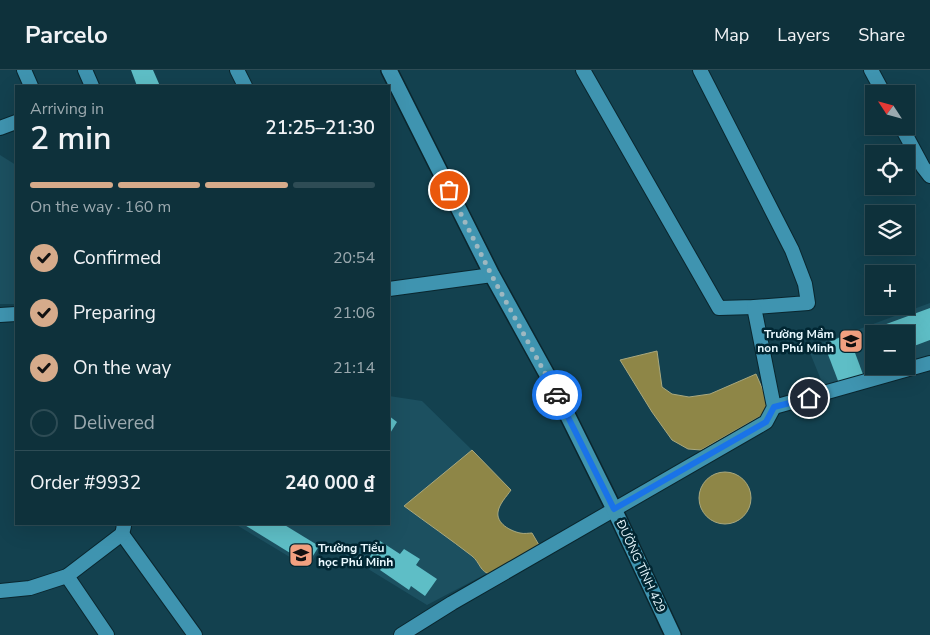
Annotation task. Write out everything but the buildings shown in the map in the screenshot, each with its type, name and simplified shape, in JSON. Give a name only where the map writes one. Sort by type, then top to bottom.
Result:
[{"type":"main road","name":"ĐƯỜNG TỈNH 429","points":[[389,70],[492,276],[550,380],[614,509],[673,635]]},
{"type":"street","points":[[24,70],[31,85]]},
{"type":"street","points":[[85,70],[92,85]]},
{"type":"street","points":[[237,70],[242,85]]},
{"type":"street","points":[[583,70],[718,308],[808,303],[805,284],[792,250],[700,70]]},
{"type":"street","points":[[871,70],[879,85]]},
{"type":"street","points":[[0,128],[15,122]]},
{"type":"street","points":[[906,135],[930,176]]},
{"type":"street","points":[[390,289],[492,276]]},
{"type":"street","points":[[401,635],[452,603],[766,422],[774,407],[754,307]]},
{"type":"street","points":[[0,315],[15,314]]},
{"type":"street","points":[[774,407],[930,363]]},
{"type":"street","points":[[0,591],[30,588],[67,576],[123,529],[195,635]]},
{"type":"street","points":[[67,576],[107,635]]},
{"type":"shaded area","points":[[0,155],[15,164],[15,304],[0,304]]},
{"type":"shaded area","name":"Trường Mầm non Phú Minh","points":[[930,303],[930,358],[915,363],[915,325],[870,325],[897,315],[915,315],[915,309]]},
{"type":"shaded area","name":"Trường Mầm non Phú Minh","points":[[865,327],[865,375],[878,375],[826,392],[808,348]]},
{"type":"shaded area","points":[[657,351],[662,387],[672,394],[689,397],[710,394],[756,374],[769,404],[764,414],[701,450],[688,449],[672,440],[652,412],[620,360]]},
{"type":"shaded area","points":[[390,396],[422,401],[511,490],[502,502],[498,512],[500,521],[506,527],[521,533],[532,533],[491,574],[486,574],[427,605],[324,542],[308,568],[237,525],[390,525]]},
{"type":"shaded area","points":[[472,450],[511,490],[501,503],[499,509],[498,516],[501,523],[516,532],[532,533],[539,545],[491,574],[482,569],[475,558],[404,506]]},
{"type":"shaded area","points":[[720,472],[730,472],[744,479],[751,493],[751,503],[744,517],[730,524],[720,524],[710,520],[703,513],[699,503],[699,493],[703,483],[710,476]]},
{"type":"way so far","points":[[449,190],[492,276],[557,395]]},
{"type":"place","name":"Trường Mầm non Phú Minh","points":[[851,341]]},
{"type":"place","name":"Trường Tiểu học Phú Minh","points":[[301,555]]},
{"type":"route","points":[[557,395],[614,509],[766,422],[774,407],[809,398]]}]
